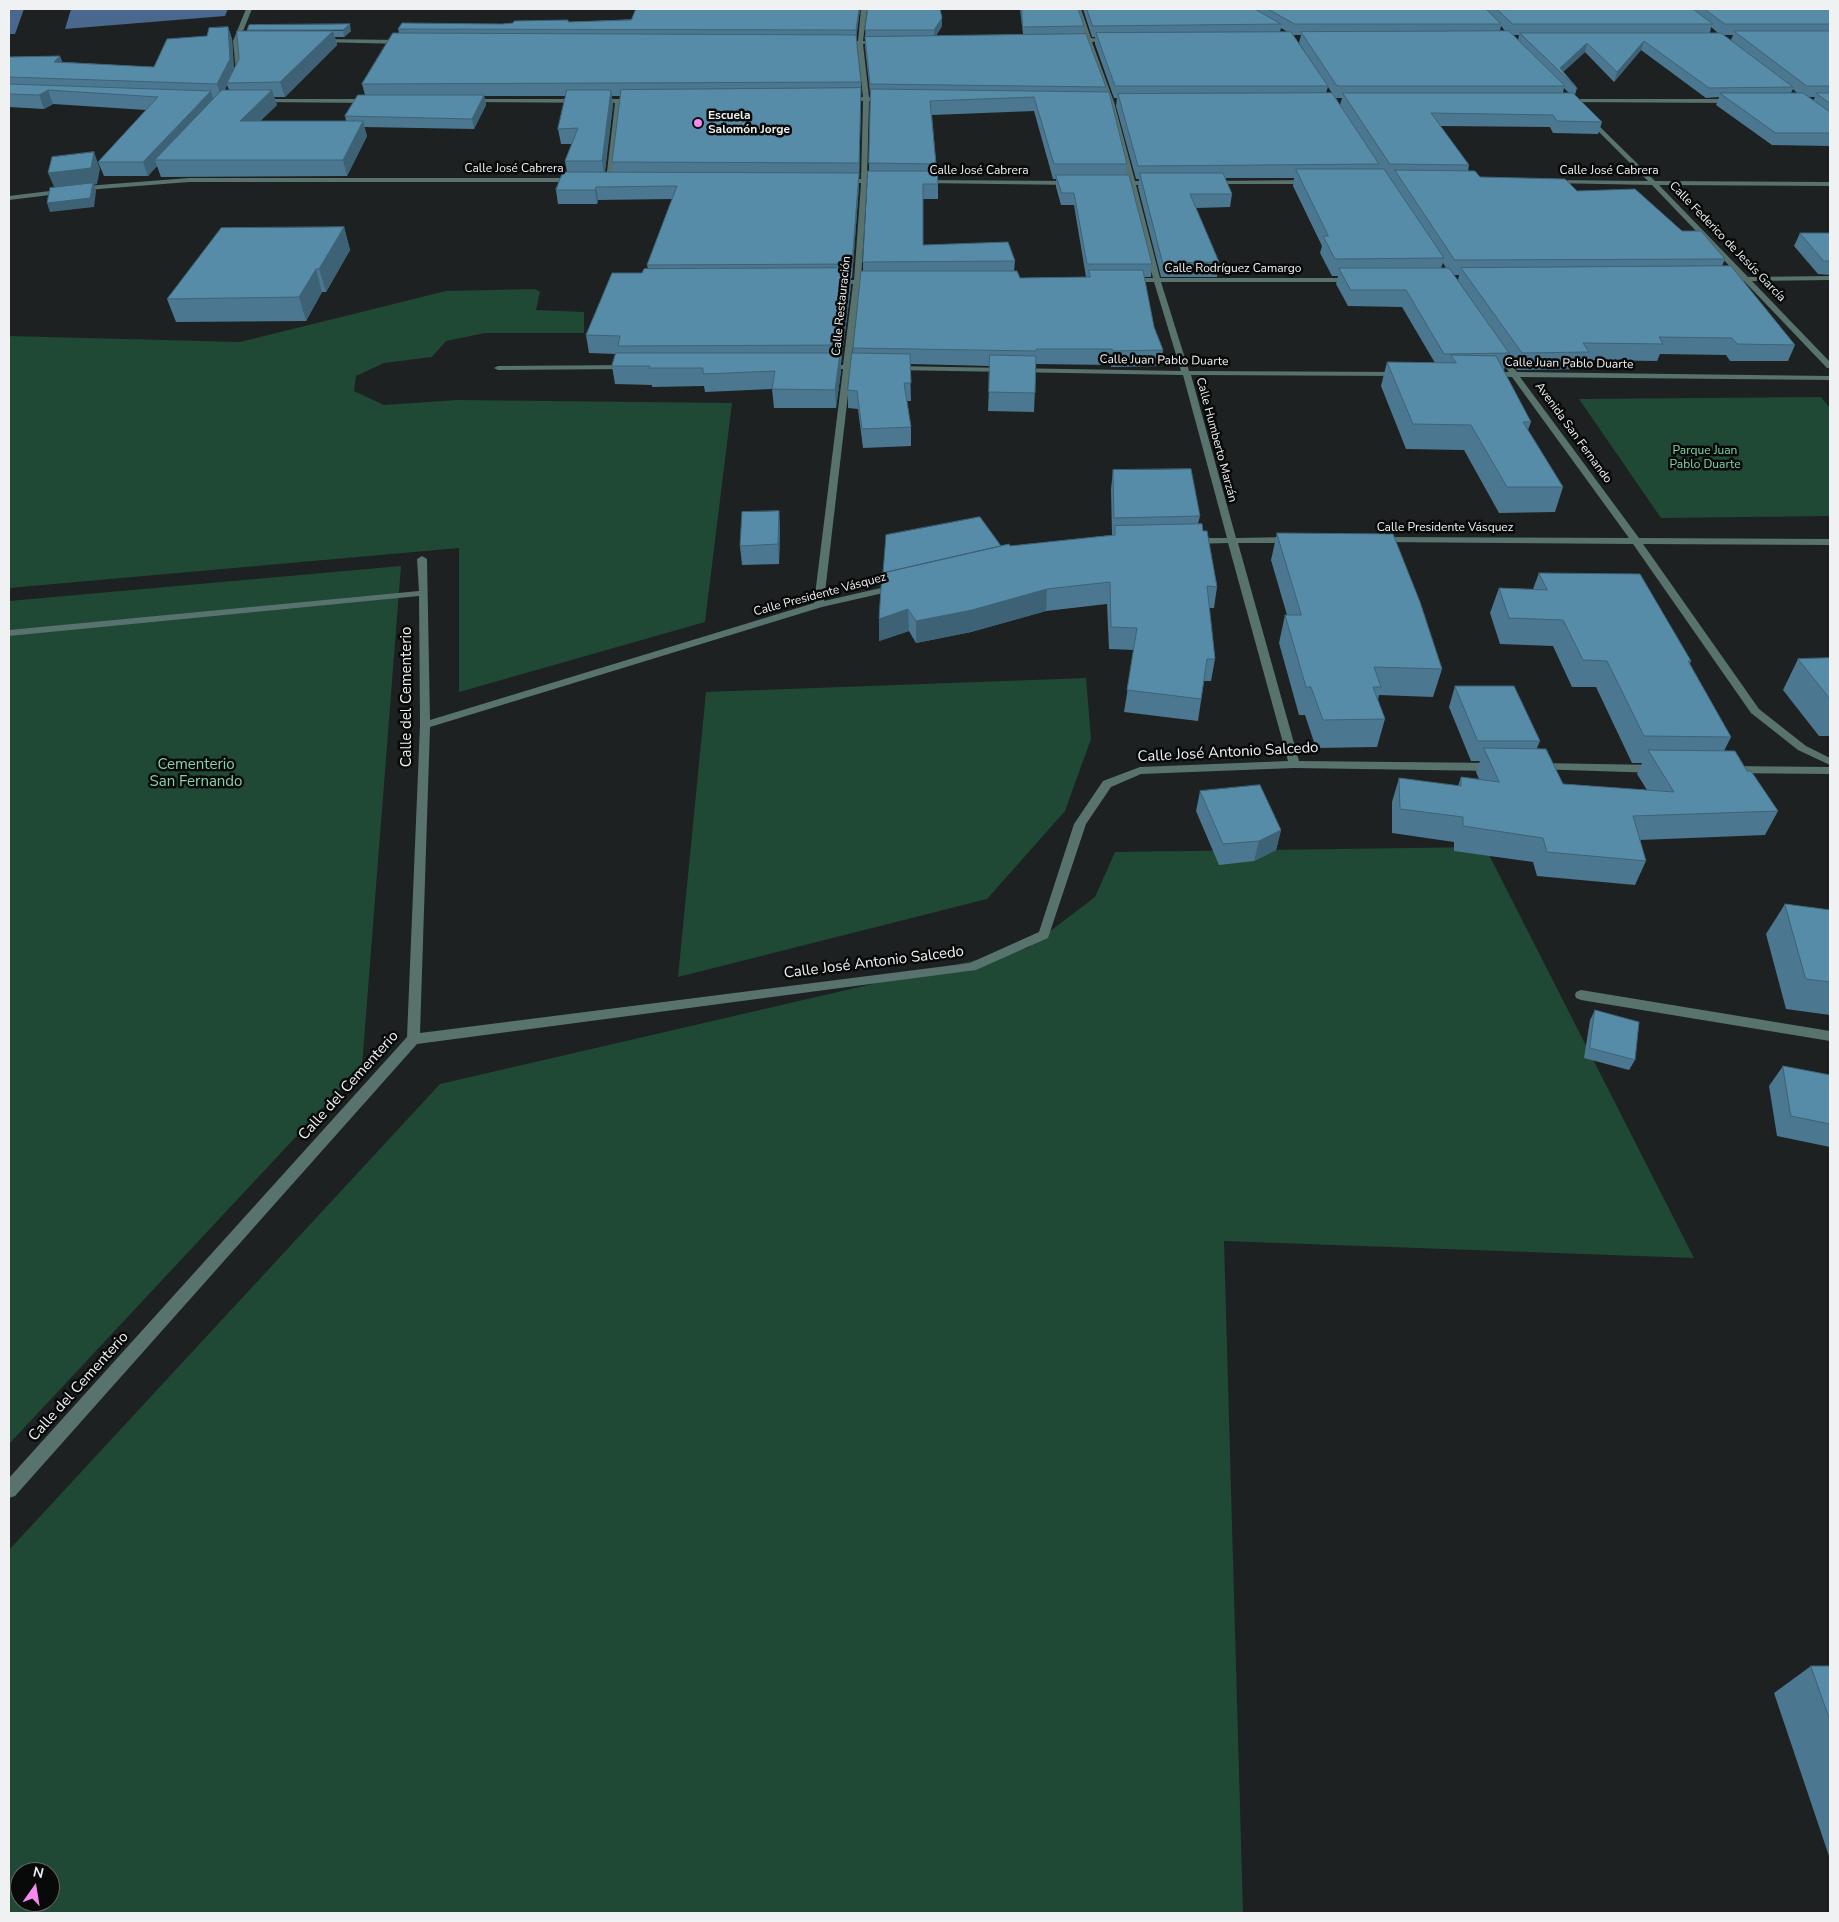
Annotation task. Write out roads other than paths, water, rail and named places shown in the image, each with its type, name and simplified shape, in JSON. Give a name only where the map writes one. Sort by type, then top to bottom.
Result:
[{"type":"street","points":[[232,86],[239,72],[236,41],[249,9]]},
{"type":"street","name":"Calle Restauración","points":[[819,605],[857,282],[864,181],[866,99],[860,43],[864,9]]},
{"type":"street","name":"Calle Humberto Marzán","points":[[1078,9],[1112,102],[1131,183],[1186,373],[1294,764]]},
{"type":"street","points":[[1059,40],[1118,40]]},
{"type":"street","points":[[236,41],[246,41]]},
{"type":"street","points":[[315,42],[414,42]]},
{"type":"street","points":[[830,42],[890,42]]},
{"type":"street","points":[[1561,97],[1570,100],[1744,101]]},
{"type":"street","points":[[836,100],[895,100]]},
{"type":"street","points":[[1570,100],[1577,107]]},
{"type":"street","points":[[254,101],[382,101]]},
{"type":"street","points":[[461,101],[638,101]]},
{"type":"street","points":[[609,180],[618,101]]},
{"type":"street","points":[[1102,102],[1121,102]]},
{"type":"street","name":"Calle Federico de Jesús García","points":[[1584,114],[1654,183],[1830,366]]},
{"type":"street","points":[[150,182],[156,175]]},
{"type":"street","name":"Calle José Cabrera","points":[[9,198],[150,182],[189,180],[580,180]]},
{"type":"street","points":[[599,180],[619,180]]},
{"type":"street","points":[[835,181],[894,182]]},
{"type":"street","name":"Calle José Cabrera","points":[[914,182],[1082,183]]},
{"type":"street","points":[[1200,183],[1317,182]]},
{"type":"street","name":"Calle José Cabrera","points":[[1545,182],[1830,184]]},
{"type":"street","points":[[1111,183],[1160,183]]},
{"type":"street","points":[[1715,279],[1830,278]]},
{"type":"street","name":"Calle Rodríguez Camargo","points":[[1119,280],[1361,280]]},
{"type":"street","points":[[828,282],[886,282]]},
{"type":"street","name":"Avenida San Fernando","points":[[1492,343],[1636,541],[1755,711],[1802,748],[1830,762]]},
{"type":"street","points":[[817,367],[877,368]]},
{"type":"street","points":[[498,368],[638,368]]},
{"type":"street","name":"Calle Juan Pablo Duarte","points":[[887,368],[1186,373],[1405,374]]},
{"type":"street","name":"Calle Juan Pablo Duarte","points":[[1484,374],[1830,378]]},
{"type":"street","points":[[1182,541],[1300,540]]},
{"type":"street","name":"Calle Presidente Vásquez","points":[[1370,540],[1830,542]]},
{"type":"street","name":"Calle del Cementerio","points":[[9,1490],[413,1039],[425,725],[422,559]]},
{"type":"street","name":"Calle Presidente Vásquez","points":[[425,725],[819,605],[912,584]]},
{"type":"street","points":[[9,632],[424,593]]},
{"type":"street","name":"Calle José Antonio Salcedo","points":[[413,1039],[972,967],[1044,935],[1080,824],[1107,784],[1140,771],[1294,764],[1503,767]]},
{"type":"street","points":[[1523,767],[1672,769]]},
{"type":"street","points":[[1721,770],[1830,771]]},
{"type":"street","points":[[1582,995],[1830,1036]]},
{"type":"water","points":[[9,9],[24,9],[15,34],[9,34]]},
{"type":"water","points":[[71,9],[228,9],[225,16],[65,29]]},
{"type":"place","name":"Escuela Salomón Jorge","points":[[698,123]]},
{"type":"park label","name":"Parque Juan Pablo Duarte","points":[[1705,458]]},
{"type":"park label","name":"Cementerio San Fernando","points":[[196,774]]}]
